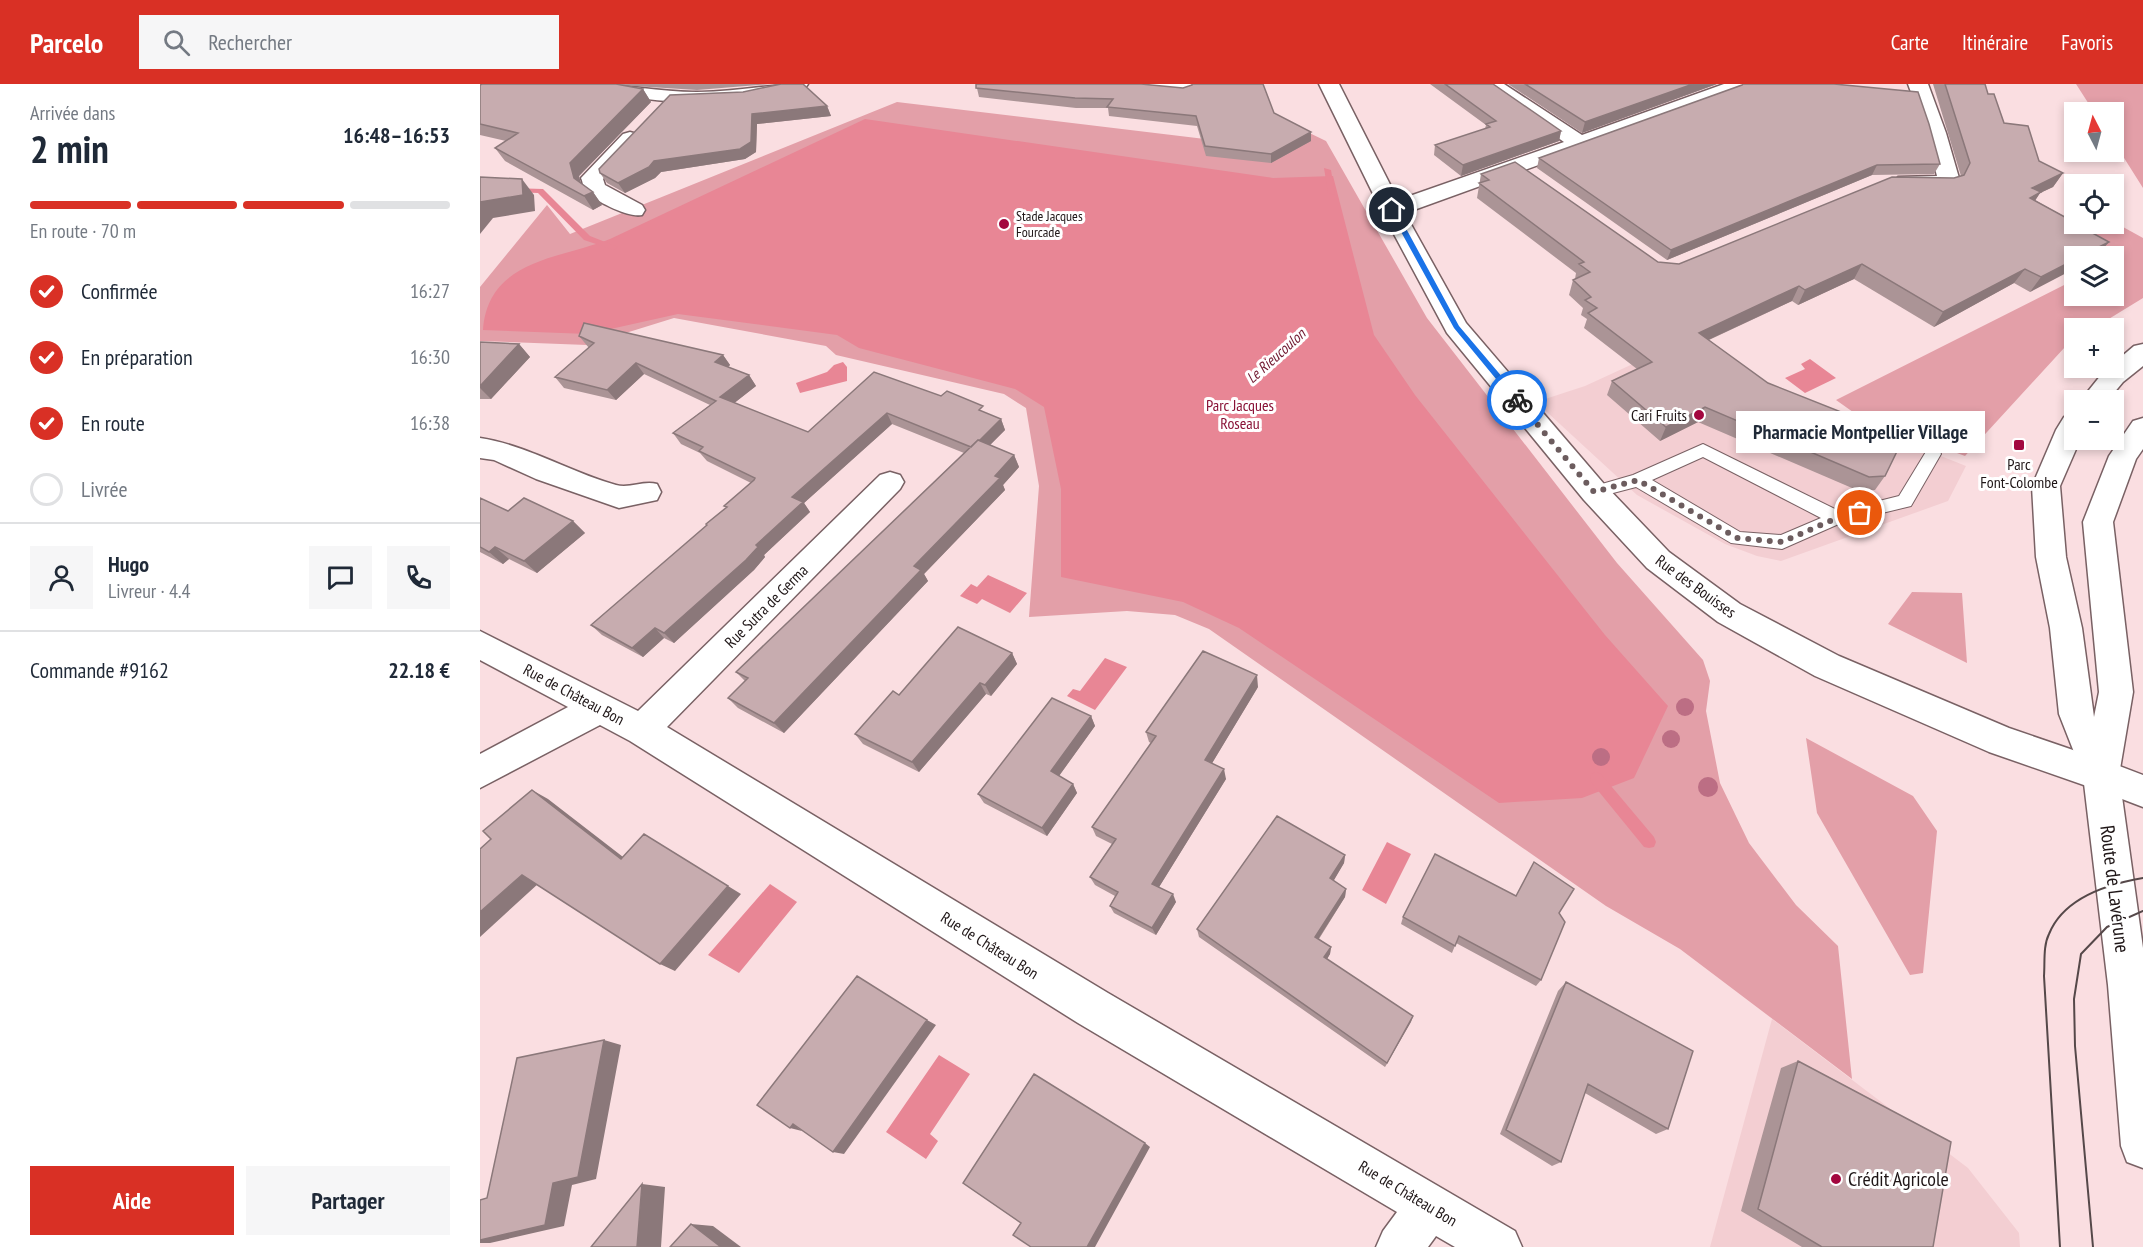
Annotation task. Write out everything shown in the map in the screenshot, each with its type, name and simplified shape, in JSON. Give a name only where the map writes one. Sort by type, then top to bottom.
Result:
[{"type":"street","points":[[596,84],[644,95],[657,111]]},
{"type":"street","points":[[634,210],[595,188],[592,178],[657,111],[798,84]]},
{"type":"street","points":[[1132,84],[1184,89],[1182,84]]},
{"type":"street","name":"Rue des Bouisses","points":[[1329,84],[1392,210],[1456,327],[1594,492],[1658,560],[1729,612],[1827,666],[2001,741],[2143,791]]},
{"type":"street","points":[[1491,84],[1580,143]]},
{"type":"street","points":[[1392,210],[1731,89],[1734,84]]},
{"type":"street","points":[[1881,182],[1945,183],[1948,178],[1936,133],[1920,90],[1898,93]]},
{"type":"street","points":[[1517,167],[1536,181]]},
{"type":"street","points":[[2102,390],[2114,376],[2143,352]]},
{"type":"street","name":"Route de Lavérune","points":[[2101,775],[2116,692],[2098,522],[2123,456],[2143,428]]},
{"type":"street","name":"Route de Lavérune","points":[[2064,444],[2046,486],[2051,557],[2066,628],[2076,714],[2101,775],[2128,985],[2143,1146]]},
{"type":"street","points":[[480,448],[499,451],[546,472],[619,497],[647,492]]},
{"type":"street","name":"Rue Sutra de Germa","points":[[642,730],[890,482]]},
{"type":"street","name":"Rue de Château Bon","points":[[480,644],[642,730],[1093,1008],[1499,1247]]},
{"type":"street","points":[[480,772],[599,708]]},
{"type":"street","points":[[1400,1247],[1430,1206]]},
{"type":"lane","points":[[1594,492],[1638,480],[1703,450],[1837,518]]},
{"type":"lane","points":[[1638,480],[1737,538],[1782,542],[1837,518],[1905,501],[1933,454]]},
{"type":"shaded area","points":[[1698,334],[1770,388],[1966,466],[1948,501],[1781,561],[1757,556],[1725,544],[1637,495],[1536,402],[1585,386]]},
{"type":"shaded area","points":[[1772,1019],[1968,1168],[2019,1233],[2020,1247],[1710,1247]]},
{"type":"green space","points":[[2076,84],[2143,84],[2143,188],[2124,158],[2124,102],[2088,102]]},
{"type":"green space","name":"Parc Jacques Roseau","points":[[897,102],[1263,146],[1297,127],[1326,141],[1427,318],[1617,563],[1703,660],[1710,681],[1706,711],[1720,783],[1749,843],[1796,905],[1838,946],[1852,1079],[1680,949],[1606,906],[1209,629],[1175,615],[1127,611],[1029,617],[1039,486],[1026,408],[1004,394],[836,355],[826,346],[674,318],[587,345],[480,341],[480,287],[547,205],[570,234]]},
{"type":"green space","points":[[2064,222],[2064,230],[2055,225]]},
{"type":"green space","points":[[2124,228],[2143,238],[2143,298],[2110,318],[2064,318],[2064,348],[1965,456],[1860,417],[1836,400],[2064,285],[2064,306],[2124,306],[2124,246],[2091,246],[2070,234],[2124,234]]},
{"type":"green space","points":[[1912,592],[1962,593],[1967,663],[1888,624]]},
{"type":"green space","points":[[1806,738],[1913,796],[1937,831],[1923,973],[1910,975],[1817,813]]},
{"type":"water","name":"Parc Jacques Roseau","points":[[865,119],[1273,178],[1333,176],[1374,335],[1415,395],[1605,635],[1668,706],[1634,778],[1582,798],[1499,803],[1239,628],[1183,602],[1061,577],[1061,489],[1044,407],[1015,389],[859,348],[837,335],[678,314],[588,334],[483,330],[488,307],[498,289],[512,275],[530,265],[610,239]]},
{"type":"water","points":[[1810,359],[1836,378],[1805,393],[1785,378],[1805,369],[1801,364]]},
{"type":"water","points":[[843,362],[847,367],[847,381],[800,393],[796,383],[827,372],[834,365]]},
{"type":"water","points":[[988,575],[1027,593],[1010,613],[982,599],[977,604],[960,596],[971,584],[977,587]]},
{"type":"water","points":[[1105,658],[1127,667],[1095,710],[1067,696],[1073,689],[1080,691]]},
{"type":"water","points":[[1387,842],[1411,854],[1386,904],[1362,890]]},
{"type":"water","points":[[770,884],[797,902],[739,973],[708,955]]},
{"type":"water","points":[[939,1055],[970,1074],[930,1134],[938,1141],[926,1159],[886,1132]]},
{"type":"building","points":[[616,84],[643,89],[570,163],[574,178],[593,192],[584,196],[495,148],[518,133],[480,124],[480,85]]},
{"type":"building","points":[[781,84],[803,84],[827,106],[752,114],[751,142],[740,149],[654,161],[649,167],[618,183],[600,173],[599,169],[670,95],[743,92]]},
{"type":"building","points":[[976,84],[1141,84],[1183,88],[1192,84],[1263,84],[1274,113],[1311,132],[1271,154],[1205,146],[1196,116],[1107,107],[1113,99],[1075,98],[976,88]]},
{"type":"building","points":[[1445,84],[1493,84],[1561,131],[1463,165],[1435,145],[1490,127],[1486,124],[1496,121]]},
{"type":"building","points":[[1525,84],[1693,84],[1585,122]]},
{"type":"building","points":[[1834,84],[1918,92],[1940,164],[1877,165],[1671,250],[1539,158],[1742,85]]},
{"type":"building","points":[[1945,84],[1985,84],[1988,94],[1994,94],[2004,123],[2028,126],[2039,161],[2063,173],[2032,188],[2041,192],[2030,198],[2064,217],[2064,234],[2094,234],[2109,242],[2101,246],[2064,246],[2064,265],[2041,277],[2025,269],[1943,312],[1862,264],[1805,290],[1799,286],[1699,333],[1768,383],[1904,437],[1885,476],[1869,477],[1705,407],[1666,427],[1612,381],[1652,362],[1588,313],[1597,308],[1585,300],[1591,297],[1573,280],[1590,272],[1579,264],[1584,262],[1479,183],[1489,180],[1481,174],[1515,162],[1658,262],[1679,264],[1892,177],[1954,178],[1964,175],[1970,163]]},
{"type":"building","points":[[480,177],[522,179],[523,195],[480,202]]},
{"type":"building","points":[[584,323],[723,355],[715,362],[749,375],[720,397],[808,432],[874,372],[941,396],[947,391],[983,406],[979,410],[1001,419],[971,447],[887,413],[792,497],[803,502],[756,545],[758,547],[746,560],[664,633],[655,628],[632,648],[591,625],[707,525],[755,478],[699,451],[703,447],[673,433],[716,401],[636,363],[607,390],[555,377],[594,343],[579,336]]},
{"type":"building","points":[[480,342],[519,344],[480,386]]},
{"type":"building","points":[[978,440],[1014,455],[995,476],[1000,478],[914,566],[921,570],[774,723],[728,698],[748,678],[736,672]]},
{"type":"building","points":[[480,498],[508,511],[524,498],[573,521],[524,561],[495,547],[489,552],[480,547]]},
{"type":"building","points":[[958,627],[1012,653],[985,685],[980,683],[912,762],[855,734],[893,691],[899,695]]},
{"type":"building","points":[[1203,651],[1257,675],[1205,760],[1224,769],[1152,884],[1173,894],[1152,928],[1110,906],[1118,892],[1090,877],[1116,839],[1092,827],[1156,736],[1146,732]]},
{"type":"building","points":[[1052,698],[1091,716],[1051,771],[1073,784],[1042,828],[978,794]]},
{"type":"building","points":[[532,790],[621,859],[644,834],[728,886],[660,964],[522,875],[480,912],[480,849],[491,839],[483,831]]},
{"type":"building","points":[[1277,816],[1345,855],[1330,878],[1346,889],[1315,937],[1331,947],[1324,957],[1413,1016],[1387,1063],[1197,929]]},
{"type":"building","points":[[1435,854],[1516,896],[1534,862],[1574,889],[1559,913],[1565,922],[1541,980],[1459,936],[1455,946],[1403,917]]},
{"type":"building","points":[[857,976],[927,1020],[833,1152],[793,1124],[790,1128],[757,1105]]},
{"type":"building","points":[[1566,982],[1693,1051],[1668,1129],[1588,1084],[1561,1162],[1506,1130]]},
{"type":"building","points":[[604,1040],[578,1177],[553,1183],[545,1225],[480,1240],[480,1200],[487,1198],[517,1058]]},
{"type":"building","name":"Crédit Agricole","points":[[1798,1061],[1951,1142],[1933,1247],[1822,1247],[1758,1209]]},
{"type":"building","points":[[1034,1074],[1145,1143],[1087,1247],[1031,1247],[1013,1235],[1021,1223],[963,1183]]},
{"type":"building","points":[[642,1184],[637,1247],[591,1247]]},
{"type":"building","points":[[691,1224],[721,1247],[670,1247]]},
{"type":"waterway","name":"Le Rieucoulon","points":[[1327,170],[1332,193]]},
{"type":"waterway","points":[[514,190],[540,191],[587,238],[614,247]]},
{"type":"waterway","points":[[1596,778],[1649,842]]},
{"type":"tram line","points":[[2060,1247],[2044,976],[2046,944],[2056,921],[2076,902],[2088,894],[2143,878]]},
{"type":"tram line","points":[[2093,1247],[2075,1046],[2074,999],[2081,954],[2107,927],[2143,911]]},
{"type":"way so far","points":[[1517,400],[1594,492],[1638,480],[1737,538],[1782,542],[1837,518],[1860,513]]},
{"type":"place","name":"Stade Jacques Fourcade","points":[[1004,224]]},
{"type":"place","name":"Cari Fruits","points":[[1699,415]]},
{"type":"place","name":"Parc Font-Colombe","points":[[2019,445]]},
{"type":"place","name":"Pharmacie Montpellier Village","points":[[1860,513]]},
{"type":"place","name":"Crédit Agricole","points":[[1836,1179]]},
{"type":"route","points":[[1392,210],[1456,327],[1517,400]]}]
